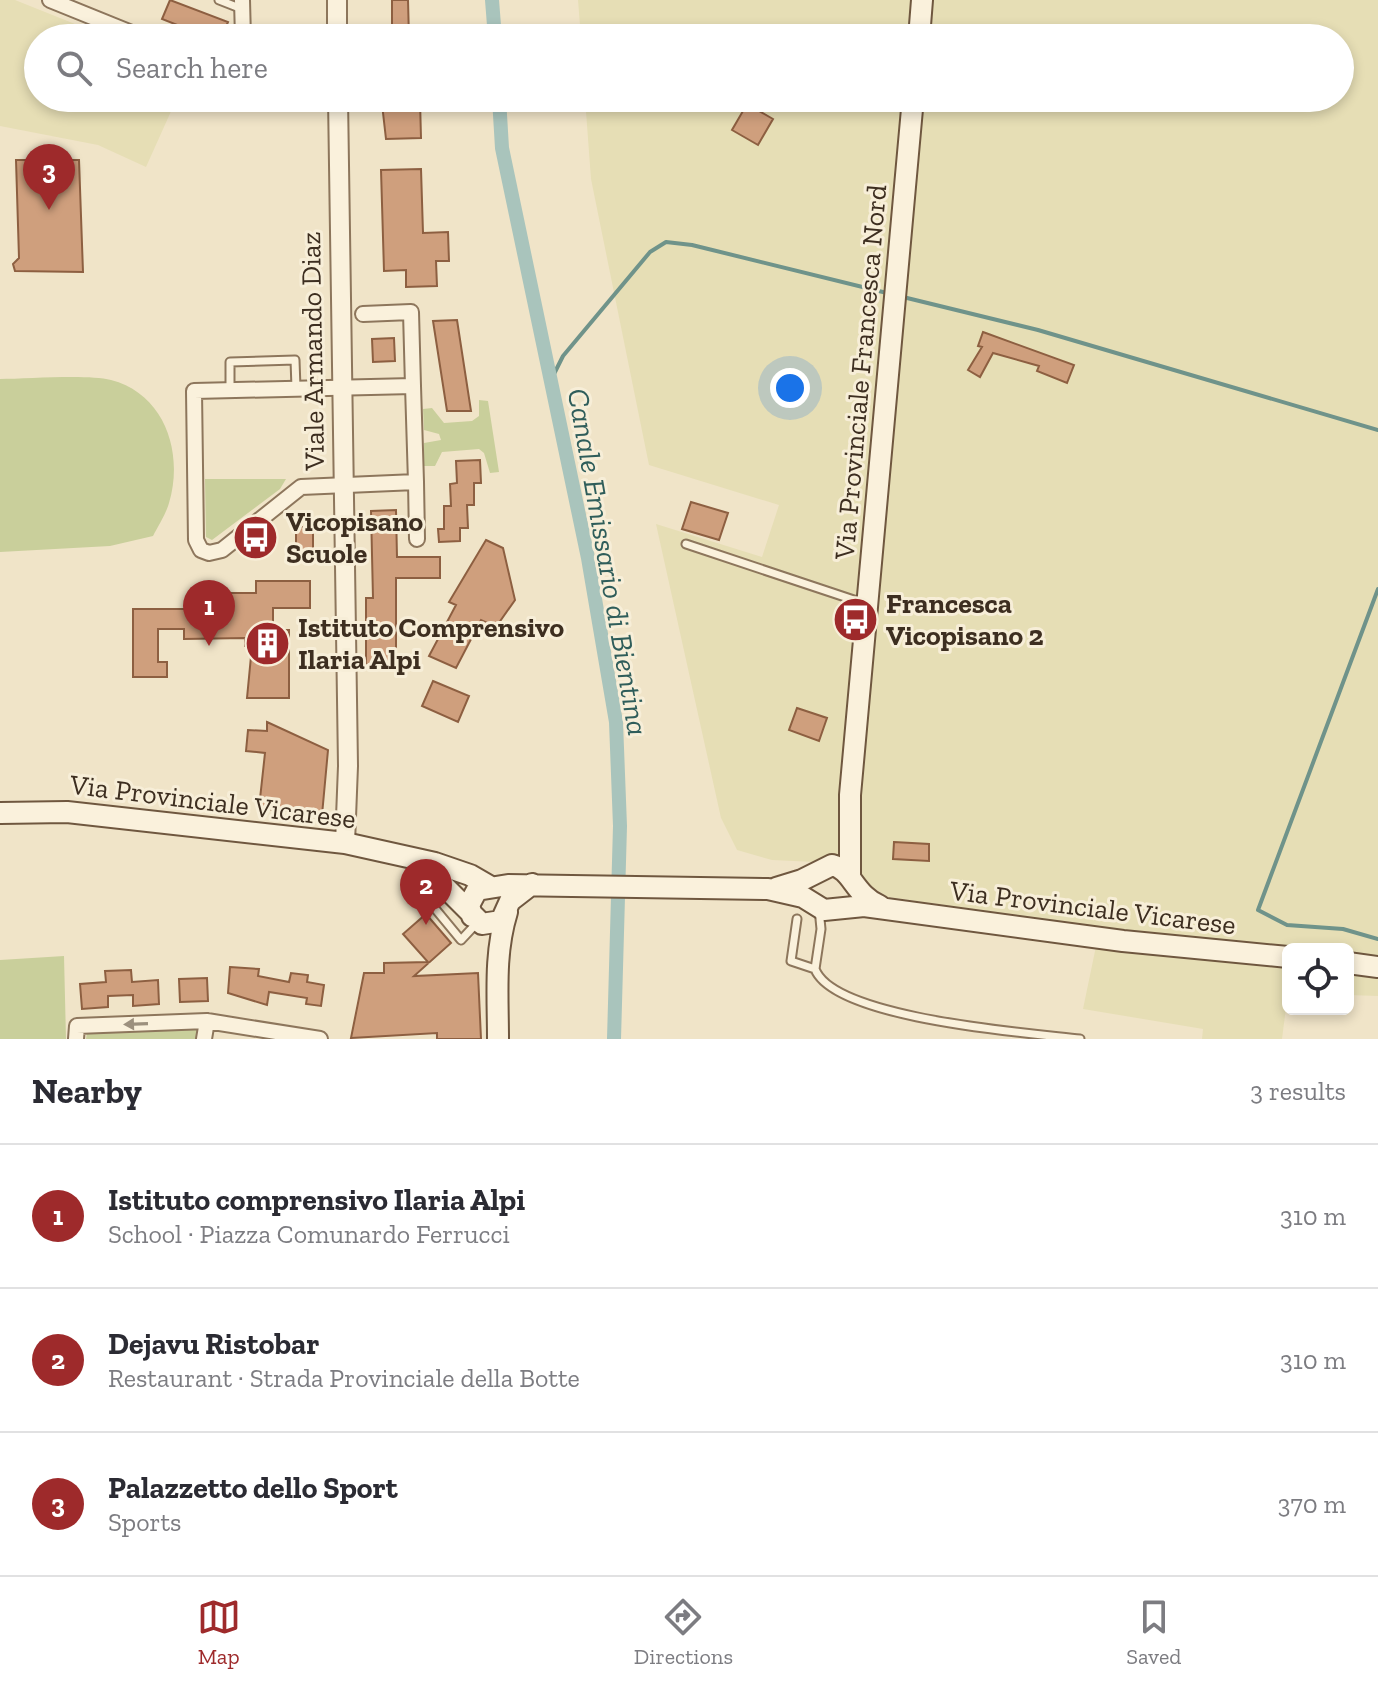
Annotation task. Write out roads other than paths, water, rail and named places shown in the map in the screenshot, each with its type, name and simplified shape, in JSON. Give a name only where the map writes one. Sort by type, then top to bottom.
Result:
[{"type":"main road","points":[[920,24],[922,0]]},
{"type":"main road","name":"Via Provinciale Francesca Nord","points":[[850,795],[912,112]]},
{"type":"main road","points":[[850,795],[850,901],[827,906],[808,886],[842,829],[850,795]]},
{"type":"main road","name":"Via Provinciale Vicarese","points":[[0,813],[67,812],[345,843],[460,871],[492,887],[538,884],[768,889],[793,884],[818,870],[839,867],[871,902],[891,910]]},
{"type":"main road","points":[[418,860],[475,919],[492,925],[517,893],[538,884]]},
{"type":"main road","points":[[496,976],[470,899],[477,890],[492,887],[504,894],[507,909],[500,934],[496,976],[498,1039]]},
{"type":"main road","name":"Via Provinciale Vicarese","points":[[768,889],[827,906],[864,906],[1136,942],[1282,956]]},
{"type":"main road","points":[[1354,964],[1378,967]]},
{"type":"street","points":[[50,0],[109,24]]},
{"type":"street","points":[[337,0],[337,24]]},
{"type":"street","points":[[242,4],[243,24]]},
{"type":"street","name":"Viale Armando Diaz","points":[[338,112],[348,766],[345,843]]},
{"type":"street","points":[[363,314],[411,312],[417,539]]},
{"type":"street","points":[[413,386],[194,391],[196,540],[201,550],[209,553],[222,550],[301,487],[416,482]]},
{"type":"street","points":[[204,1039],[207,1021]]},
{"type":"street","points":[[76,1039],[77,1026],[207,1021],[320,1039]]},
{"type":"lane","points":[[219,0],[242,4]]},
{"type":"lane","points":[[230,390],[230,362],[295,360],[296,388]]},
{"type":"lane","points":[[686,544],[868,605]]},
{"type":"lane","points":[[815,969],[827,906]]},
{"type":"lane","points":[[819,944],[827,906]]},
{"type":"lane","points":[[797,919],[791,961],[815,969],[829,988],[896,1013],[1080,1039]]},
{"type":"waterway","name":"Canale Emissario di Bientina","points":[[492,0],[494,24]]},
{"type":"waterway","name":"Canale Emissario di Bientina","points":[[500,112],[502,148],[588,558],[616,722],[620,826],[614,1039]]},
{"type":"waterway","points":[[549,384],[563,356],[650,252],[666,242],[692,245],[891,294]]},
{"type":"waterway","points":[[903,297],[1038,330],[1378,430]]},
{"type":"waterway","points":[[1378,589],[1258,910],[1287,925],[1343,929],[1378,939]]},
{"type":"place","name":"Palazzetto dello Sport","points":[[49,210]]},
{"type":"place","name":"Vicopisano Scuole","points":[[255,537]]},
{"type":"place","name":"Francesca Vicopisano 2","points":[[855,619]]},
{"type":"place","name":"Istituto Comprensivo Ilaria Alpi","points":[[267,643]]},
{"type":"place","name":"Istituto comprensivo Ilaria Alpi","points":[[209,646]]},
{"type":"place","name":"Dejavu Ristobar","points":[[426,925]]}]
